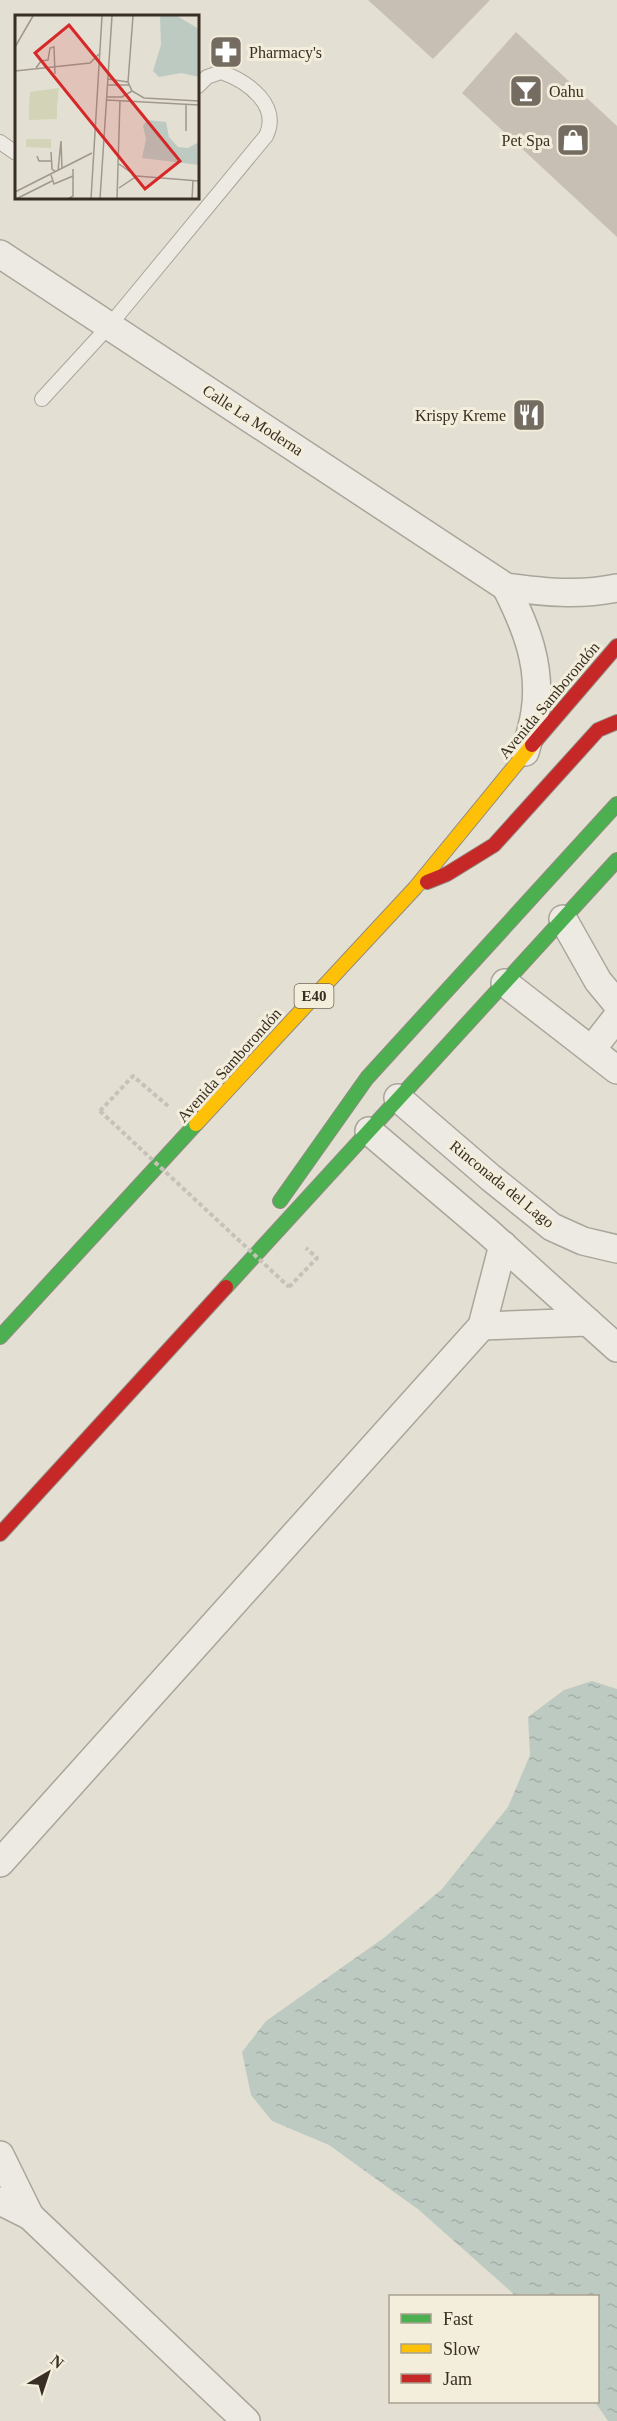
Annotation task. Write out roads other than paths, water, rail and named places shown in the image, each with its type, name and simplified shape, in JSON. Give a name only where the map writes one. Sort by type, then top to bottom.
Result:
[{"type":"highway","name":"Avenida Samborondón","points":[[0,1337],[414,888],[617,646]]},
{"type":"highway","points":[[414,888],[447,874],[494,845],[598,730],[617,722]]},
{"type":"highway","points":[[271,1213],[367,1078],[617,804]]},
{"type":"highway","points":[[0,1534],[617,861]]},
{"type":"highway","points":[[196,1320],[258,1233]]},
{"type":"street","name":"Calle La Moderna","points":[[3,262],[109,326],[506,587],[552,593],[598,592],[617,588]]},
{"type":"street","points":[[506,587],[525,626],[536,667],[535,711],[525,753]]},
{"type":"street","points":[[564,919],[598,981],[617,1004]]},
{"type":"street","points":[[505,983],[617,1070]]},
{"type":"street","points":[[592,1049],[617,1017]]},
{"type":"street","name":"Rinconada del Lago","points":[[398,1098],[490,1178],[552,1227],[583,1241],[617,1249]]},
{"type":"street","points":[[369,1131],[503,1245],[617,1348]]},
{"type":"street","points":[[0,1863],[482,1326],[503,1245]]},
{"type":"street","points":[[482,1326],[588,1322]]},
{"type":"street","points":[[0,2155],[30,2216]]},
{"type":"street","points":[[0,2201],[30,2216],[246,2421]]},
{"type":"lane","points":[[42,399],[109,326],[266,136],[269,129],[270,111],[260,97],[239,79],[221,72],[215,73],[200,84]]},
{"type":"lane","points":[[0,142],[15,152]]},
{"type":"water","points":[[592,1681],[617,1689],[617,2421],[608,2421],[596,2403],[599,2403],[599,2295],[515,2295],[419,2210],[329,2145],[272,2121],[251,2095],[242,2052],[266,2021],[385,1937],[442,1889],[508,1807],[530,1755],[528,1717],[564,1690]]},
{"type":"place","name":"Pharmacy's","points":[[226,52]]},
{"type":"place","name":"Oahu","points":[[526,91]]},
{"type":"place","name":"Pet Spa","points":[[573,140]]},
{"type":"place","name":"Krispy Kreme","points":[[529,415]]}]
